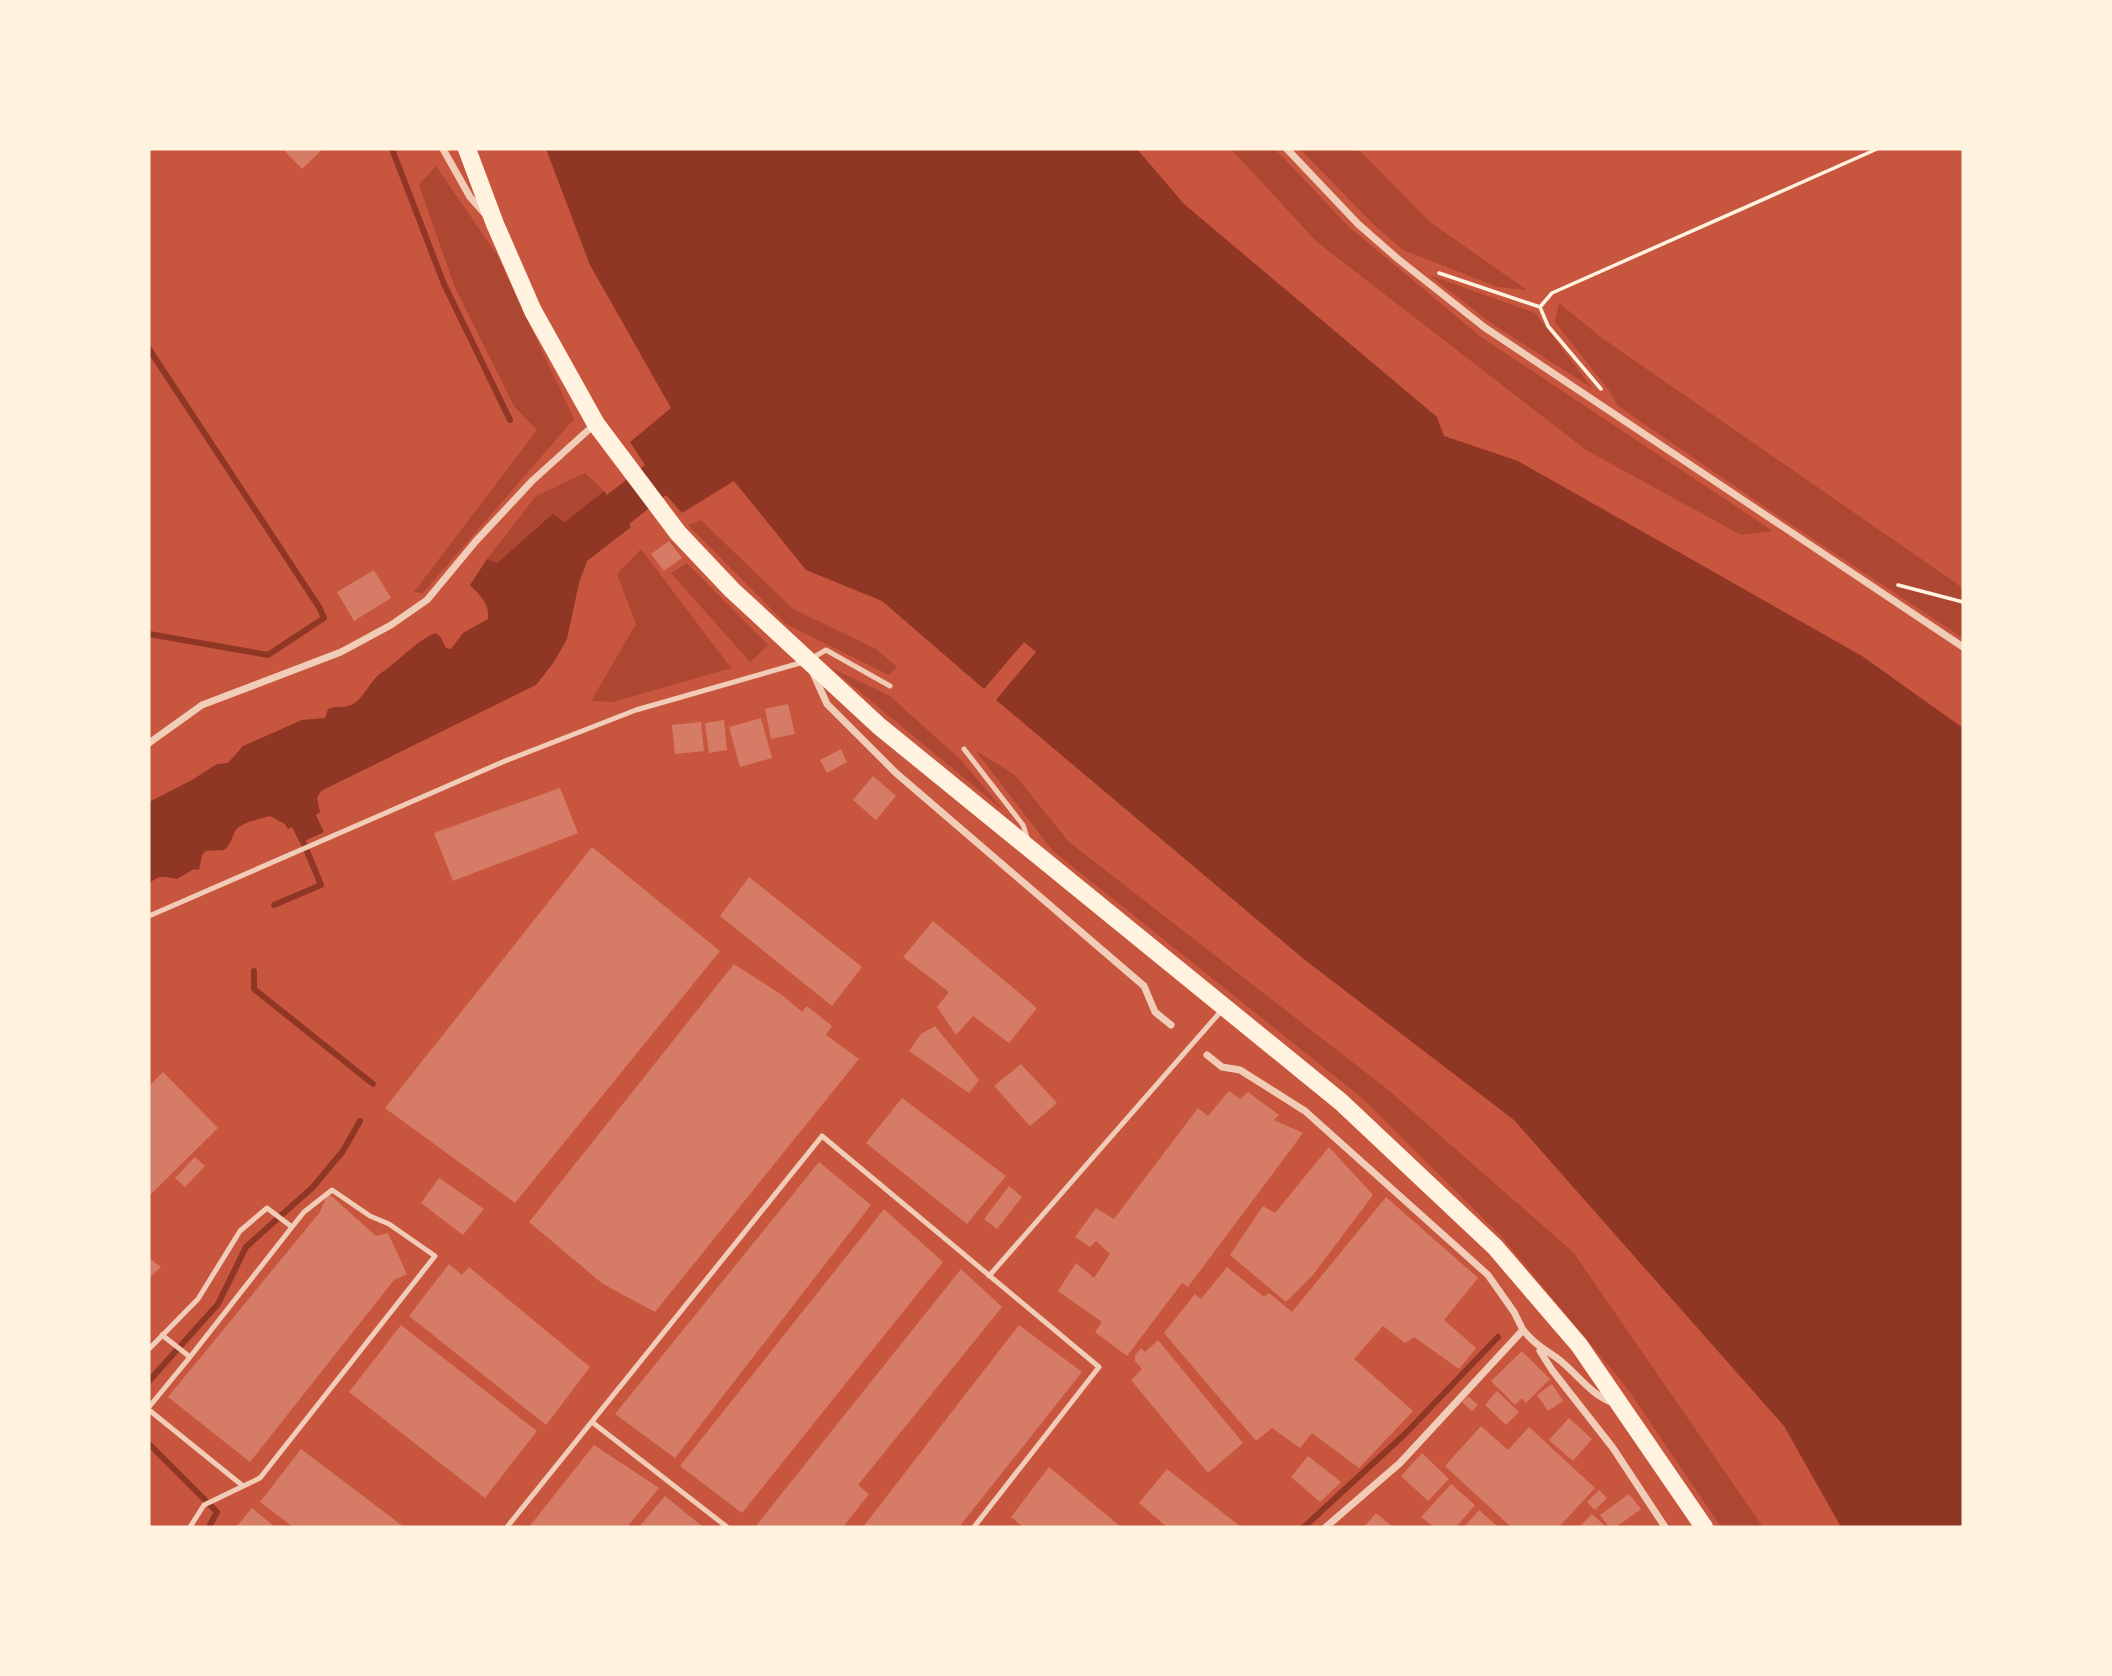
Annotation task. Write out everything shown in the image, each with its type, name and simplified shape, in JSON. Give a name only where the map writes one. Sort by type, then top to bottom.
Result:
[{"type":"main road","points":[[467,149],[495,224],[533,311],[596,424],[678,533],[732,590],[879,726],[1341,1102],[1495,1247],[1579,1345],[1704,1527]]},
{"type":"street","points":[[443,149],[470,197],[495,224]]},
{"type":"street","points":[[1287,149],[1358,224],[1398,260],[1485,327],[1963,647]]},
{"type":"street","points":[[149,743],[202,705],[341,652],[391,625],[427,600],[476,541],[532,481],[596,424]]},
{"type":"street","points":[[807,661],[827,704],[896,773],[1144,986],[1155,1012],[1171,1025]]},
{"type":"street","points":[[1207,1055],[1222,1068],[1240,1070],[1305,1111],[1488,1275],[1523,1330],[1613,1448],[1665,1527]]},
{"type":"street","points":[[1326,1527],[1400,1463],[1523,1330]]},
{"type":"street","points":[[1538,1348],[1558,1359],[1600,1398],[1622,1405]]},
{"type":"lane","points":[[149,916],[505,761],[636,710],[807,661],[826,650],[890,686]]},
{"type":"lane","points":[[964,749],[1023,825],[1031,849]]},
{"type":"lane","points":[[989,1276],[1224,1007]]},
{"type":"lane","points":[[507,1527],[822,1136],[1099,1367],[974,1527]]},
{"type":"lane","points":[[190,1527],[204,1504],[218,1498],[260,1478],[435,1256],[389,1224],[370,1216],[332,1190],[304,1212],[187,1355],[149,1408],[243,1486]]},
{"type":"lane","points":[[149,1349],[198,1299],[240,1231],[267,1208],[292,1227]]},
{"type":"lane","points":[[162,1335],[187,1355]]},
{"type":"lane","points":[[592,1422],[727,1527]]},
{"type":"path","points":[[1540,307],[1552,293],[1877,149]]},
{"type":"path","points":[[1437,272],[1540,307],[1548,326],[1601,386],[1605,408]]},
{"type":"path","points":[[1897,585],[1963,602]]},
{"type":"shaded area","points":[[546,149],[1137,149],[1184,204],[1437,417],[1444,436],[1518,461],[1862,656],[1963,728],[1963,1527],[1841,1527],[1784,1426],[1514,1120],[1305,960],[996,700],[1036,652],[1024,642],[984,689],[882,601],[806,570],[734,481],[682,513],[666,495],[629,524],[631,527],[587,561],[579,583],[567,639],[536,685],[321,791],[317,798],[320,812],[316,815],[324,832],[300,843],[292,827],[288,829],[285,824],[270,816],[236,830],[224,850],[206,851],[202,855],[199,870],[194,869],[177,879],[159,877],[149,884],[149,802],[217,764],[228,763],[243,746],[302,720],[325,718],[328,709],[355,703],[377,676],[435,633],[440,636],[446,648],[451,649],[463,633],[488,619],[486,604],[470,585],[487,559],[497,563],[552,514],[565,522],[604,491],[607,495],[645,465],[630,442],[671,408],[590,265]]},
{"type":"shaded area","points":[[1231,149],[1275,149],[1349,227],[1481,337],[1773,531],[1741,535],[1586,450],[1317,242]]},
{"type":"shaded area","points":[[1300,149],[1358,149],[1430,222],[1527,290],[1498,287],[1403,250],[1373,224]]},
{"type":"shaded area","points":[[436,166],[497,255],[574,419],[423,593],[414,592],[537,430],[514,406],[454,285],[419,185]]},
{"type":"shaded area","points":[[1429,275],[1535,313],[1593,389],[1491,323]]},
{"type":"shaded area","points":[[1559,303],[1602,338],[1963,588],[1963,638],[1618,406],[1608,389],[1555,322]]},
{"type":"shaded area","points":[[585,473],[604,491],[565,522],[551,514],[497,563],[487,559],[536,496]]},
{"type":"shaded area","points":[[701,520],[793,609],[876,649],[897,667],[889,675],[786,624],[688,525]]},
{"type":"shaded area","points":[[641,549],[731,668],[613,702],[591,701],[636,624],[617,574]]},
{"type":"shaded area","points":[[687,563],[768,645],[750,662],[671,573]]},
{"type":"shaded area","points":[[831,668],[890,696],[961,760],[1004,811]]},
{"type":"shaded area","points":[[975,750],[1015,775],[1069,842],[1387,1089],[1573,1252],[1763,1527],[1721,1527],[1627,1388],[1500,1235],[1362,1098],[1052,850]]},
{"type":"building","points":[[283,149],[323,149],[302,169]]},
{"type":"building","points":[[669,541],[682,558],[664,571],[651,554]]},
{"type":"building","points":[[374,570],[391,598],[354,621],[337,592]]},
{"type":"building","points":[[788,704],[795,734],[771,739],[765,709]]},
{"type":"building","points":[[761,718],[772,758],[740,767],[729,727]]},
{"type":"building","points":[[724,720],[727,750],[709,753],[705,723]]},
{"type":"building","points":[[701,722],[704,751],[675,754],[672,725]]},
{"type":"building","points":[[841,749],[847,762],[827,773],[820,760]]},
{"type":"building","points":[[873,776],[896,796],[876,820],[853,800]]},
{"type":"building","points":[[560,788],[578,833],[453,881],[434,833]]},
{"type":"building","points":[[592,847],[720,951],[515,1203],[385,1108]]},
{"type":"building","points":[[749,877],[862,967],[832,1006],[720,916]]},
{"type":"building","points":[[933,921],[1037,1008],[1009,1043],[973,1016],[956,1035],[937,1007],[949,992],[903,957]]},
{"type":"building","points":[[734,964],[782,995],[802,1012],[807,1006],[832,1026],[826,1035],[859,1059],[655,1312],[603,1284],[529,1222]]},
{"type":"building","points":[[935,1026],[979,1080],[969,1093],[909,1051],[921,1034]]},
{"type":"building","points":[[1021,1064],[1057,1103],[1030,1126],[994,1086]]},
{"type":"building","points":[[163,1072],[218,1128],[149,1196],[149,1086]]},
{"type":"building","points":[[1229,1091],[1240,1099],[1248,1092],[1279,1115],[1274,1120],[1303,1133],[1188,1287],[1182,1283],[1127,1356],[1095,1332],[1102,1322],[1058,1291],[1076,1263],[1094,1278],[1110,1254],[1096,1241],[1090,1247],[1075,1237],[1096,1208],[1114,1219],[1198,1108],[1208,1116]]},
{"type":"building","points":[[902,1098],[1006,1176],[967,1224],[866,1143]]},
{"type":"building","points":[[1329,1147],[1373,1195],[1313,1275],[1286,1302],[1230,1255],[1263,1206],[1275,1213]]},
{"type":"building","points":[[195,1157],[205,1166],[185,1187],[175,1178]]},
{"type":"building","points":[[819,1162],[871,1205],[675,1458],[615,1414]]},
{"type":"building","points":[[439,1178],[484,1209],[463,1235],[421,1203]]},
{"type":"building","points":[[1009,1186],[1022,1197],[997,1229],[984,1219]]},
{"type":"building","points":[[328,1193],[376,1236],[388,1233],[407,1274],[394,1280],[250,1462],[168,1397],[320,1212]]},
{"type":"building","points":[[1386,1197],[1478,1278],[1444,1320],[1476,1348],[1459,1369],[1414,1337],[1405,1343],[1383,1326],[1354,1359],[1413,1411],[1359,1468],[1312,1433],[1300,1448],[1272,1428],[1256,1441],[1164,1333],[1195,1294],[1201,1299],[1227,1267],[1264,1297],[1269,1293],[1292,1312]]},
{"type":"building","points":[[884,1209],[943,1262],[742,1513],[680,1466]]},
{"type":"building","points":[[149,1258],[161,1267],[149,1278]]},
{"type":"building","points":[[449,1264],[462,1275],[469,1267],[590,1367],[546,1425],[409,1316]]},
{"type":"building","points":[[961,1269],[1002,1307],[858,1485],[869,1494],[843,1527],[755,1527]]},
{"type":"building","points":[[401,1325],[537,1431],[485,1498],[349,1392]]},
{"type":"building","points":[[1019,1325],[1082,1372],[959,1527],[863,1527]]},
{"type":"building","points":[[1158,1340],[1243,1443],[1208,1473],[1131,1380],[1142,1369],[1135,1361],[1135,1355],[1141,1348],[1145,1352]]},
{"type":"building","points":[[1522,1351],[1550,1379],[1526,1403],[1522,1398],[1515,1405],[1491,1381]]},
{"type":"building","points":[[1552,1384],[1563,1401],[1548,1411],[1537,1395]]},
{"type":"building","points":[[1497,1391],[1519,1412],[1506,1425],[1485,1405]]},
{"type":"building","points":[[1468,1396],[1478,1405],[1472,1411],[1462,1402]]},
{"type":"building","points":[[1569,1418],[1592,1439],[1573,1461],[1549,1440]]},
{"type":"building","points":[[1481,1426],[1508,1450],[1529,1427],[1595,1488],[1559,1527],[1511,1527],[1445,1466]]},
{"type":"building","points":[[594,1445],[659,1488],[627,1527],[529,1527]]},
{"type":"building","points":[[301,1449],[404,1527],[293,1527],[260,1502]]},
{"type":"building","points":[[1422,1453],[1449,1479],[1428,1501],[1401,1476]]},
{"type":"building","points":[[1308,1456],[1341,1482],[1320,1502],[1291,1477]]},
{"type":"building","points":[[1049,1467],[1121,1527],[1023,1527],[1011,1517]]},
{"type":"building","points":[[1167,1469],[1241,1527],[1167,1527],[1139,1503]]},
{"type":"building","points":[[1451,1484],[1475,1505],[1456,1527],[1434,1527],[1421,1517]]},
{"type":"building","points":[[1599,1490],[1607,1498],[1595,1510],[1587,1502]]},
{"type":"building","points":[[1629,1494],[1641,1509],[1616,1527],[1609,1527],[1600,1515]]},
{"type":"building","points":[[665,1496],[703,1527],[639,1527]]},
{"type":"building","points":[[252,1508],[275,1527],[236,1527]]},
{"type":"building","points":[[1479,1510],[1498,1527],[1464,1527]]},
{"type":"building","points":[[1376,1513],[1393,1527],[1364,1527]]},
{"type":"building","points":[[1592,1514],[1606,1527],[1579,1527]]},
{"type":"waterway","points":[[392,149],[444,284],[510,420]]},
{"type":"waterway","points":[[149,349],[324,618],[268,655],[149,634]]},
{"type":"waterway","points":[[274,905],[321,885],[300,834]]},
{"type":"waterway","points":[[254,971],[254,989],[373,1084]]},
{"type":"waterway","points":[[149,1381],[218,1304],[246,1247],[313,1187],[343,1151],[360,1121]]},
{"type":"waterway","points":[[1304,1527],[1405,1434],[1498,1337]]},
{"type":"waterway","points":[[149,1444],[217,1512],[209,1527]]}]
